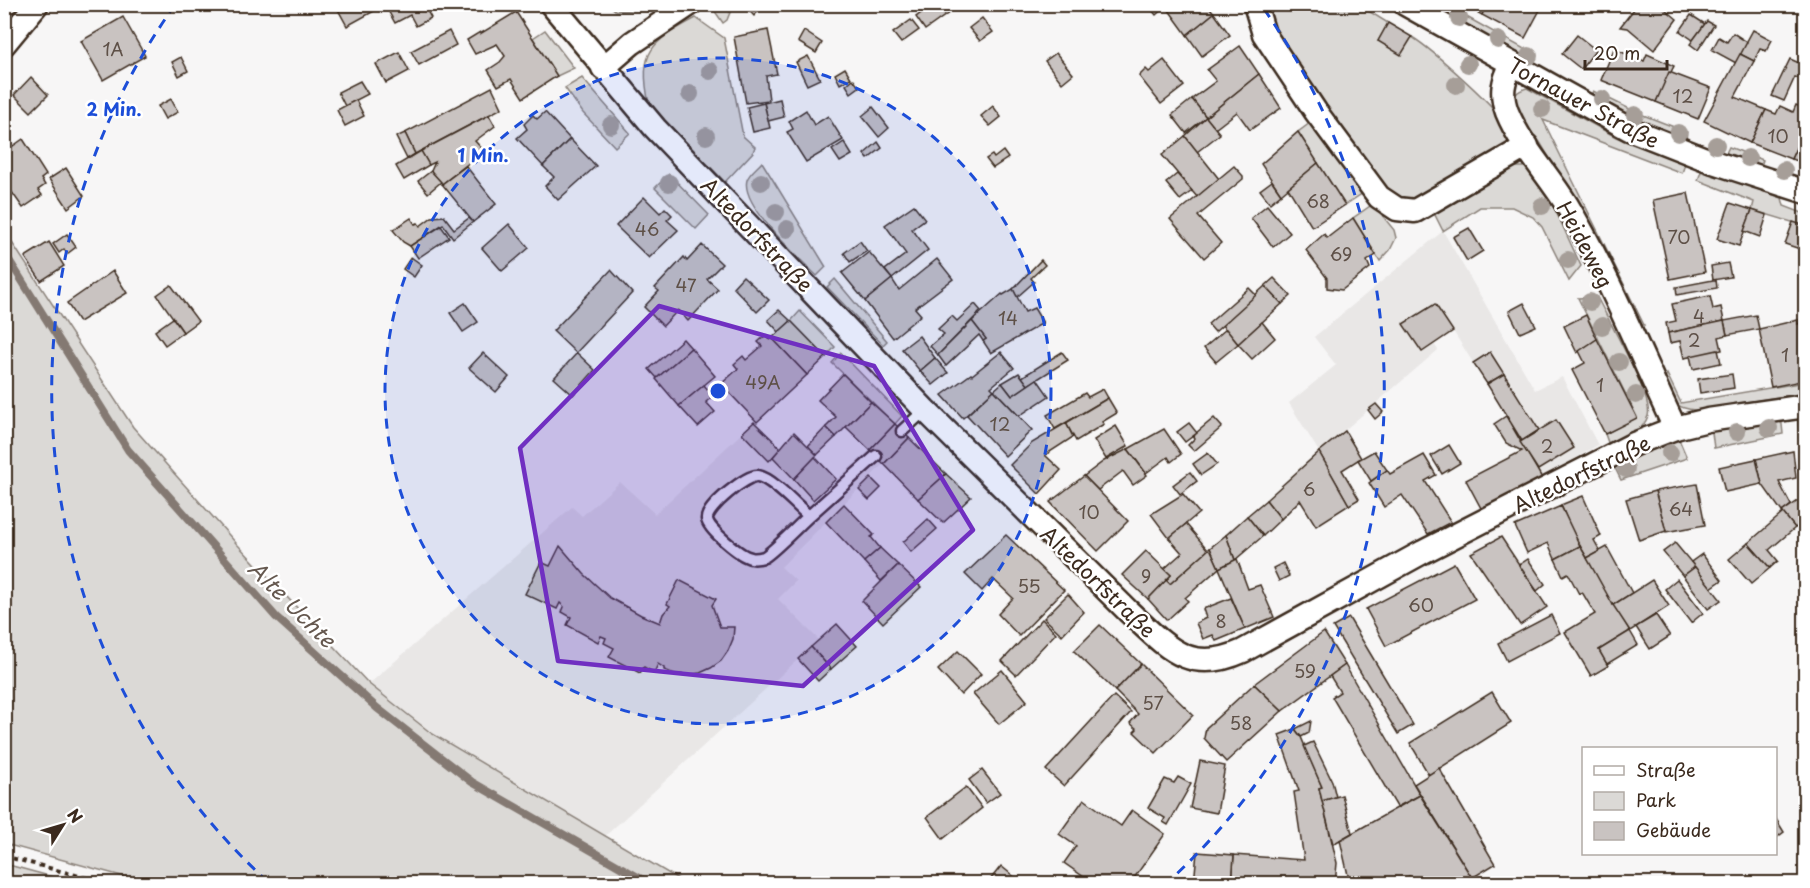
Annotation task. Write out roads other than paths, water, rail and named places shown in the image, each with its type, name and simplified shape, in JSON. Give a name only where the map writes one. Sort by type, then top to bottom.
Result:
[{"type":"street","points":[[4,44],[37,4]]},
{"type":"street","name":"Altedorfstraße","points":[[551,4],[655,128],[925,410],[1161,641],[1182,656],[1202,661],[1220,660],[1243,651],[1423,552],[1634,444],[1675,428],[1708,420],[1806,406]]},
{"type":"street","points":[[603,68],[632,43],[690,4]]},
{"type":"street","points":[[1256,4],[1264,34],[1316,112],[1379,197],[1397,209],[1415,211],[1527,146]]},
{"type":"street","name":"Tornauer Straße","points":[[1405,4],[1629,129],[1713,162],[1806,192]]},
{"type":"street","name":"Heideweg","points":[[1512,64],[1503,81],[1507,112],[1566,204],[1597,261],[1675,428]]},
{"type":"lane","points":[[902,431],[925,410]]},
{"type":"lane","points":[[809,516],[771,483],[758,476],[745,478],[710,510],[707,518],[711,528],[742,555],[753,559],[764,556],[809,516],[876,456]]},
{"type":"waterway","name":"Alte Uchte","points":[[4,252],[128,450],[276,617],[377,708],[472,782],[650,884]]}]
